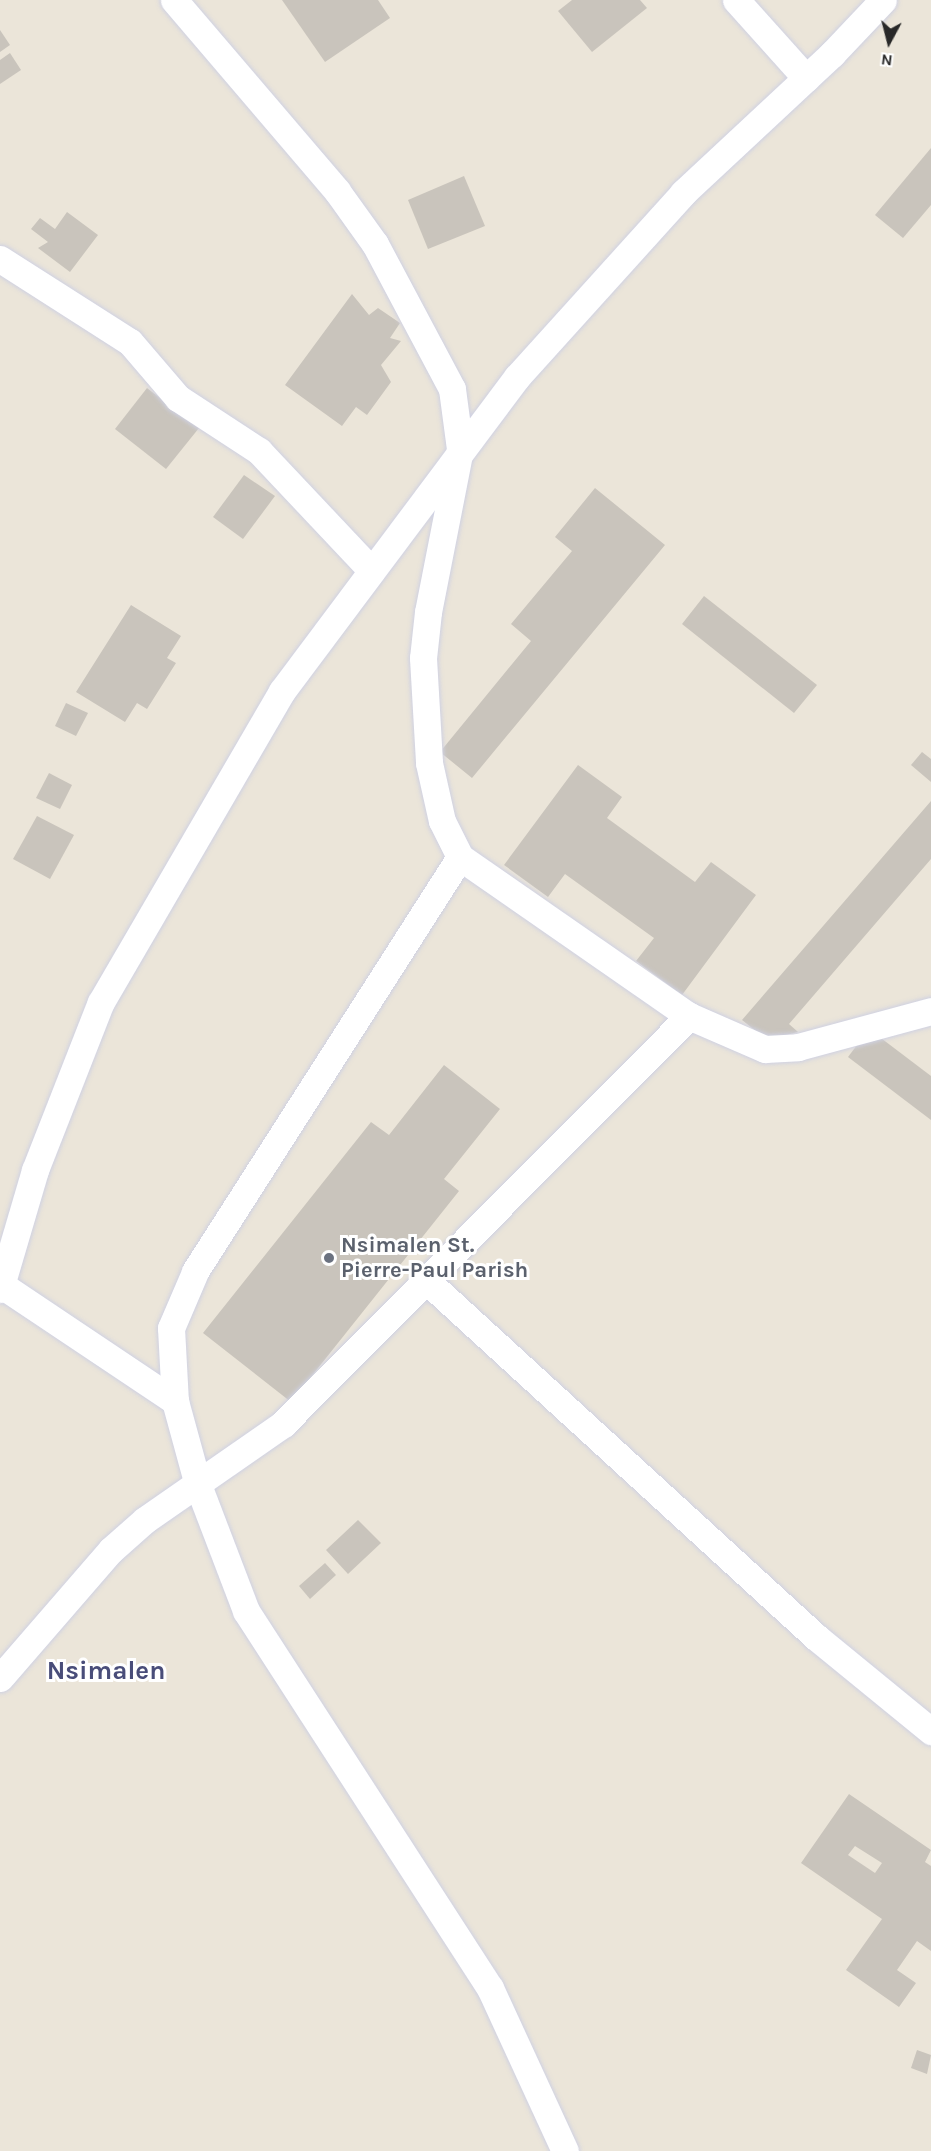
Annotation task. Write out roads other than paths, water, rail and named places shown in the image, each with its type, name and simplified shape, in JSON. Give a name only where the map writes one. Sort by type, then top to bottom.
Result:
[{"type":"street","points":[[174,0],[337,191],[375,244],[452,389],[460,449],[428,612],[423,658],[429,763],[442,821],[460,857],[689,1016],[765,1049],[798,1047],[931,1011]]},
{"type":"street","points":[[736,0],[806,78]]},
{"type":"street","points":[[0,1289],[35,1170],[101,1002],[282,691],[460,449],[517,377],[682,193],[806,78],[883,0]]},
{"type":"street","points":[[0,259],[130,342],[178,398],[259,451],[371,570]]},
{"type":"street","points":[[460,857],[195,1272],[171,1328],[176,1401],[198,1485],[246,1611],[490,1988],[565,2151]]},
{"type":"street","points":[[0,1678],[111,1550],[145,1520],[284,1424],[428,1282],[689,1016]]},
{"type":"street","points":[[428,1282],[816,1637],[931,1731]]},
{"type":"street","points":[[0,1284],[176,1401]]},
{"type":"place","name":"Nsimalen St. Pierre-Paul Parish","points":[[329,1258]]},
{"type":"district","name":"Nsimalen","points":[[106,1671]]}]
